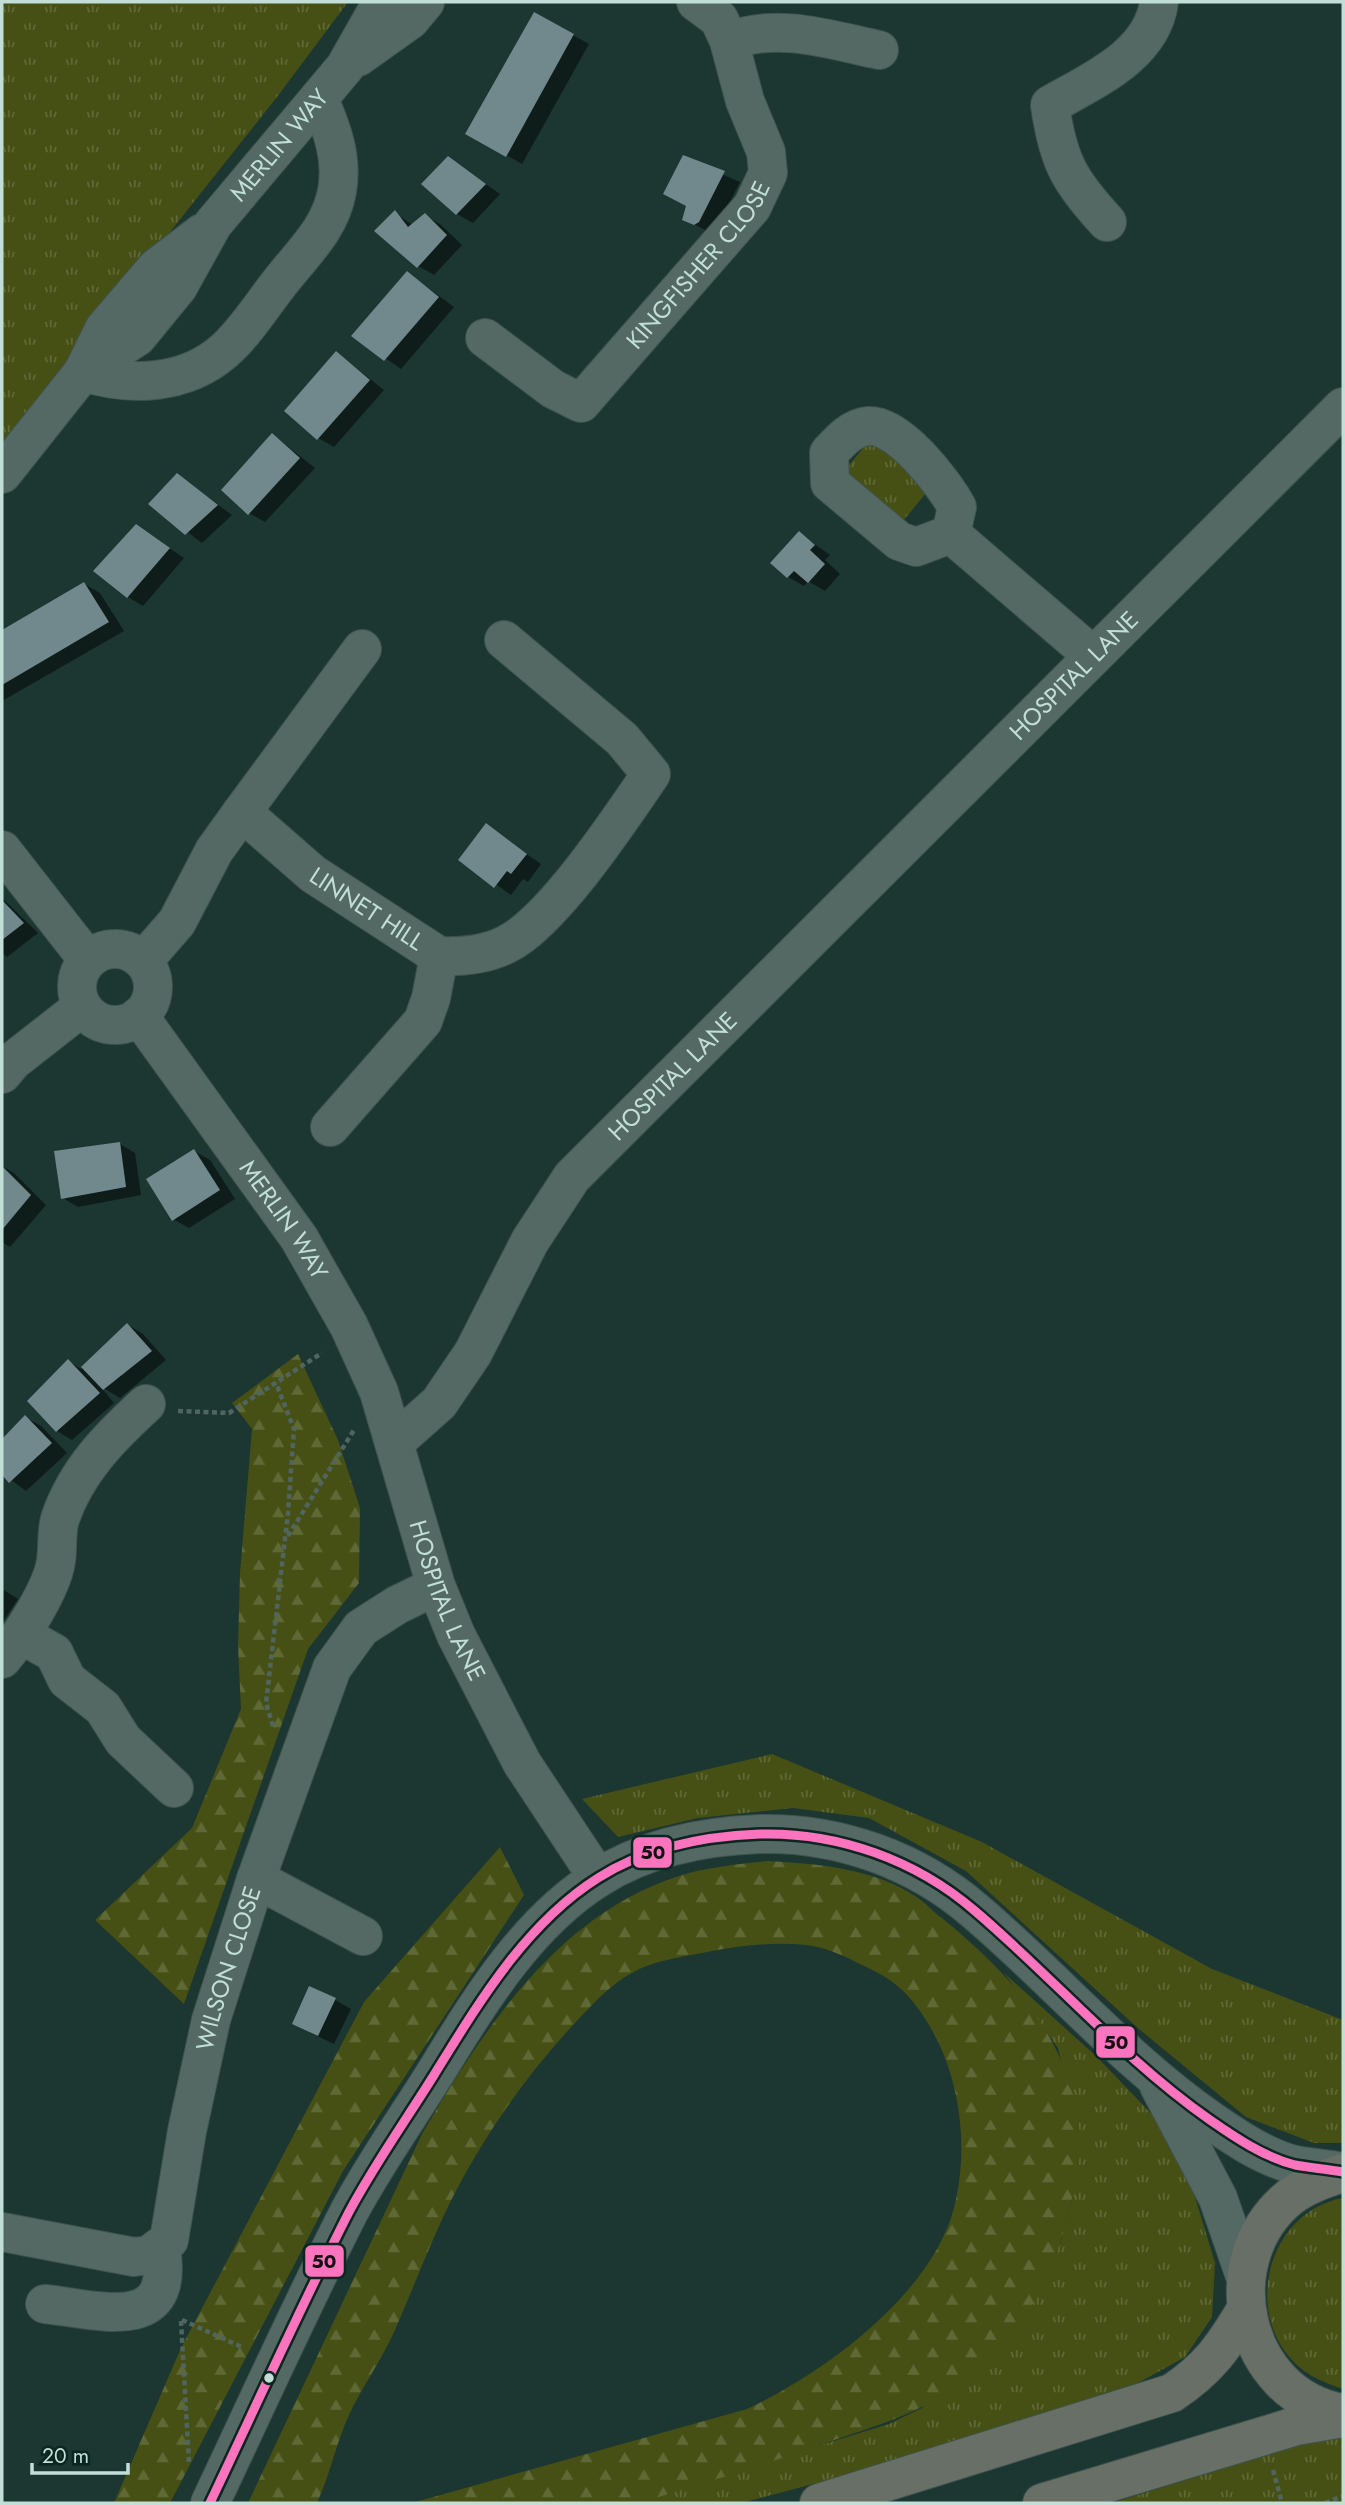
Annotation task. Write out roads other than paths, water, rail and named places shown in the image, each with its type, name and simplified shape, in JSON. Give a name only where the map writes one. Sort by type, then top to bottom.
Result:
[{"type":"highway","points":[[819,2503],[1172,2393],[1201,2374],[1222,2349],[1245,2293],[1254,2246],[1269,2219],[1290,2197],[1317,2181],[1343,2173]]},
{"type":"highway","points":[[1245,2293],[1252,2338],[1265,2363],[1284,2384],[1307,2400],[1343,2413]]},
{"type":"highway","points":[[1042,2503],[1296,2426],[1343,2418]]},
{"type":"street","name":"MERLIN WAY","points":[[2,474],[83,372],[104,329],[156,268],[213,224],[345,67],[375,14],[386,2]]},
{"type":"street","name":"MERLIN WAY","points":[[345,67],[410,20],[425,2]]},
{"type":"street","name":"KINGFISHER CLOSE","points":[[485,338],[553,389],[581,403],[752,207],[768,173],[766,152],[745,101],[729,41],[719,19],[696,2]]},
{"type":"street","points":[[1107,222],[1065,170],[1055,140],[1050,105],[1109,70],[1132,52],[1147,36],[1157,15],[1158,2]]},
{"type":"street","points":[[729,41],[747,34],[782,32],[880,50]]},
{"type":"street","points":[[83,372],[111,381],[175,378],[208,362],[235,340],[317,236],[334,204],[340,169],[337,150],[319,99]]},
{"type":"street","name":"HOSPITAL LANE","points":[[598,1878],[522,1763],[456,1635],[436,1586],[390,1426],[439,1403],[466,1363],[530,1241],[572,1177],[1343,407]]},
{"type":"street","points":[[951,534],[1092,655]]},
{"type":"street","name":"LINNET HILL","points":[[242,812],[313,874],[439,956],[460,957],[495,950],[536,923],[619,821],[651,774],[622,739],[504,640]]},
{"type":"street","points":[[143,961],[177,922],[214,851],[362,649]]},
{"type":"street","points":[[2,850],[88,960]]},
{"type":"street","points":[[109,949],[133,953],[143,961],[150,971],[152,995],[139,1016],[128,1023],[102,1023],[82,1007],[77,982],[88,960],[109,949]]},
{"type":"street","points":[[330,1127],[423,1021],[431,998],[439,956]]},
{"type":"street","points":[[2,1074],[13,1061],[82,1007]]},
{"type":"street","name":"MERLIN WAY","points":[[139,1016],[299,1238],[352,1333],[390,1426]]},
{"type":"street","points":[[146,1404],[96,1453],[76,1484],[59,1521],[56,1564],[26,1649],[103,1708],[123,1740],[174,1788]]},
{"type":"street","name":"WILSON CLOSE","points":[[45,2304],[130,2314],[147,2306],[159,2294],[162,2284],[162,2249],[169,2240],[187,2131],[211,2020],[256,1879],[321,1694],[338,1656],[360,1628],[397,1605],[436,1586]]},
{"type":"street","points":[[207,2481],[351,2209],[477,2005],[513,1957],[561,1908],[598,1878],[660,1850],[744,1835],[786,1833],[822,1838],[891,1858],[916,1870],[970,1906],[1156,2081],[1233,2136],[1294,2164],[1343,2173]]},
{"type":"street","points":[[256,1879],[363,1936]]},
{"type":"street","points":[[1156,2081],[1218,2198],[1245,2293]]},
{"type":"street","points":[[2,2232],[134,2257],[149,2255],[162,2249]]}]
